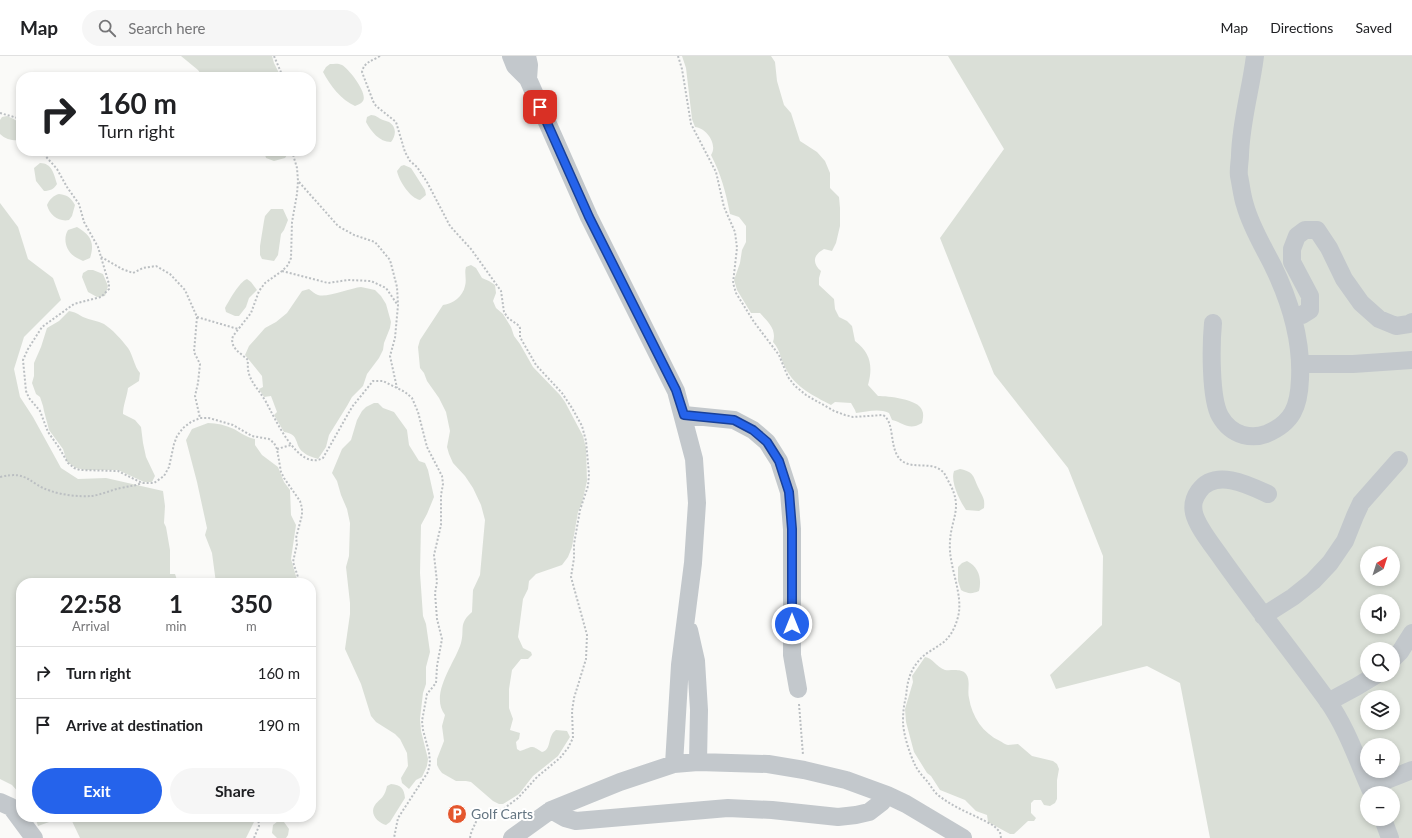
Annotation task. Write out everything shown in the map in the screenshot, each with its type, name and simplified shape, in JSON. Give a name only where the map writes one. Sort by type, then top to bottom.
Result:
[{"type":"street","points":[[511,56],[515,66],[528,79],[589,217],[676,390],[684,415],[694,459],[697,503],[693,563],[680,665],[674,764]]},
{"type":"street","points":[[528,56],[528,79]]},
{"type":"street","points":[[1213,323],[1212,362],[1217,407],[1223,421],[1238,433],[1248,436],[1261,436],[1276,429],[1286,422],[1297,406],[1299,398],[1300,364],[1292,315],[1286,295],[1273,265],[1256,234],[1244,205],[1239,174],[1242,124],[1255,56]]},
{"type":"street","points":[[1302,315],[1310,310],[1310,296],[1292,262],[1292,249],[1297,236],[1305,230],[1317,230],[1330,248],[1344,279],[1361,303],[1379,319],[1396,326],[1409,324],[1412,322]]},
{"type":"street","points":[[1300,364],[1353,364],[1412,360]]},
{"type":"street","points":[[684,415],[734,420],[753,430],[767,442],[779,461],[789,492],[792,529],[792,655],[798,689]]},
{"type":"street","points":[[1263,616],[1293,597],[1314,581],[1330,563],[1345,541],[1354,516],[1361,503],[1399,460]]},
{"type":"street","points":[[1268,494],[1252,486],[1229,480],[1213,480],[1201,488],[1193,498],[1194,513],[1203,532],[1263,616],[1328,702],[1352,745],[1369,786]]},
{"type":"street","points":[[686,618],[696,661],[699,710],[698,762]]},
{"type":"street","points":[[1400,652],[1412,633]]},
{"type":"street","points":[[1328,702],[1364,682]]},
{"type":"street","points":[[520,836],[551,810],[620,782],[674,764],[698,762],[768,764],[804,770],[846,780],[887,795],[906,804],[963,838]]},
{"type":"street","points":[[1374,786],[1412,770]]},
{"type":"street","points":[[551,810],[565,818],[576,821],[728,808],[772,810],[838,817],[856,816],[868,812],[882,802],[887,795]]},
{"type":"street","points":[[0,802],[11,807],[16,814]]},
{"type":"street","points":[[22,822],[34,838]]},
{"type":"street","points":[[1386,826],[1390,838]]},
{"type":"path","points":[[274,56],[281,72]]},
{"type":"path","points":[[380,56],[365,65],[362,72],[373,101],[376,106],[396,122],[405,152],[410,161],[417,167],[427,182],[450,226],[471,249],[501,291],[504,312],[508,318],[520,328],[520,337],[536,365],[562,393],[572,408],[582,426],[586,440],[588,480],[580,510],[574,544],[574,558],[571,577],[587,635],[586,659],[574,698],[572,711],[573,738],[568,748],[560,758],[536,777],[518,798],[502,810],[490,816],[478,818]]},
{"type":"path","points":[[678,56],[682,69],[691,124],[716,172],[724,207],[735,232],[737,248],[733,283],[736,294],[754,322],[779,355],[788,377],[795,386],[834,411],[853,417],[883,415],[886,417],[889,422],[893,446],[897,455],[902,461],[908,464],[929,465],[937,468],[944,473],[953,491],[956,502],[956,512],[950,537],[949,550],[958,592],[958,616],[951,635],[942,644],[925,654],[917,662],[911,672],[908,682],[903,722],[909,750],[916,767],[937,794],[946,802],[994,826],[1000,832],[1001,838]]},
{"type":"path","points":[[0,114],[16,118]]},
{"type":"path","points":[[45,156],[57,169],[79,204],[84,222],[98,247],[109,284],[108,289],[101,297],[74,304],[42,327],[28,349],[24,360],[26,391],[29,398],[40,411],[48,432],[70,466],[80,470],[118,471],[142,483]]},
{"type":"path","points":[[293,156],[297,168],[298,181],[292,222],[291,258],[288,265],[265,283],[259,291],[251,313],[232,336],[231,340],[233,346],[248,360],[248,375],[266,402],[272,415],[291,445],[304,458],[309,460],[318,460],[323,458],[352,406],[373,381],[383,381],[405,392],[412,398],[418,412],[427,447],[442,476],[441,524],[434,555],[437,582],[435,593],[437,619],[442,639],[437,666],[436,683],[427,694],[422,721],[429,752],[430,764],[428,772],[398,818],[394,838]]},
{"type":"path","points":[[298,181],[338,226],[354,235],[375,242],[390,260],[397,287],[398,305],[395,338],[390,356],[397,388]]},
{"type":"path","points":[[100,257],[122,269],[133,272],[143,268],[156,266],[170,274],[185,290],[197,317],[194,352],[200,364],[195,396],[200,418]]},
{"type":"path","points":[[282,271],[328,283],[348,280],[371,281],[386,288],[398,305]]},
{"type":"path","points":[[197,317],[239,329]]},
{"type":"path","points":[[0,477],[18,474],[59,494],[91,496],[142,483],[154,483],[164,476],[169,467],[177,436],[183,428],[191,422],[200,418],[209,418],[233,425],[252,436],[269,438],[274,443],[277,449],[281,472],[300,501],[302,508],[296,538],[297,544],[294,562],[299,578]]},
{"type":"path","points":[[277,449],[291,445]]},
{"type":"path","points":[[798,689],[804,770]]},
{"type":"path","points":[[470,838],[471,831],[478,818],[474,808]]},
{"type":"path","points":[[254,838],[259,826],[259,822]]},
{"type":"shaded area","points":[[181,56],[272,56],[278,72],[199,72]]},
{"type":"shaded area","points":[[682,56],[771,56],[775,62],[777,81],[784,105],[791,113],[800,141],[817,152],[825,161],[830,173],[830,188],[839,197],[840,226],[836,243],[832,251],[824,249],[820,251],[815,259],[816,265],[821,271],[819,285],[834,299],[835,309],[839,317],[847,321],[852,326],[855,341],[867,355],[870,366],[870,378],[868,385],[878,396],[902,399],[915,403],[922,410],[922,423],[914,426],[907,426],[892,420],[889,413],[872,411],[856,413],[851,403],[835,402],[831,405],[800,386],[790,375],[784,365],[778,349],[773,342],[773,329],[760,313],[751,313],[737,290],[734,280],[740,263],[742,250],[746,242],[746,226],[739,217],[730,214],[723,184],[711,155],[713,151],[712,142],[704,130],[695,127],[692,119],[686,68]]},
{"type":"shaded area","points":[[948,56],[1412,56],[1412,838],[1210,838],[1180,683],[1147,666],[1056,689],[1050,675],[1102,625],[1103,556],[1068,468],[994,374],[940,238],[1004,149]]},
{"type":"shaded area","points":[[330,64],[342,65],[353,76],[363,93],[364,97],[361,103],[355,106],[345,100],[329,82],[323,72]]},
{"type":"shaded area","points":[[371,115],[392,124],[395,134],[391,142],[387,142],[379,138],[370,129],[366,122],[367,117]]},
{"type":"shaded area","points":[[7,116],[16,120],[16,140],[10,140],[0,134],[0,120],[2,117]]},
{"type":"shaded area","points":[[265,156],[286,156],[285,158],[274,161],[266,158]]},
{"type":"shaded area","points":[[40,163],[44,163],[52,170],[57,184],[50,190],[44,191],[36,181],[34,168]]},
{"type":"shaded area","points":[[404,165],[411,168],[425,190],[426,195],[420,200],[416,199],[409,193],[400,179],[397,171]]},
{"type":"shaded area","points":[[59,194],[69,197],[75,205],[72,216],[69,220],[58,219],[48,209],[47,205],[49,201]]},
{"type":"shaded area","points":[[0,203],[18,227],[28,259],[53,278],[61,300],[24,337],[14,369],[20,397],[33,417],[61,468],[78,479],[106,478],[163,491],[165,506],[164,523],[170,550],[170,574],[175,574],[176,578],[16,578],[16,789],[12,785],[0,779]]},
{"type":"shaded area","points":[[271,209],[283,209],[288,220],[281,234],[278,255],[274,261],[262,259],[260,255],[265,216]]},
{"type":"shaded area","points":[[77,227],[89,236],[92,244],[90,258],[83,261],[73,256],[66,246],[65,238],[68,230]]},
{"type":"shaded area","points":[[471,265],[476,268],[482,278],[495,285],[496,293],[493,301],[496,308],[503,314],[511,327],[514,336],[533,367],[565,402],[583,436],[586,448],[587,481],[582,503],[578,512],[572,547],[568,557],[562,565],[536,574],[529,581],[528,589],[523,599],[518,637],[523,648],[531,652],[532,655],[528,659],[521,659],[512,670],[509,689],[509,708],[513,719],[510,730],[520,733],[519,739],[516,742],[517,749],[520,751],[531,747],[542,752],[545,751],[551,736],[556,730],[567,731],[570,737],[558,756],[533,776],[519,794],[503,804],[493,801],[471,782],[456,781],[442,773],[437,765],[437,759],[444,741],[442,726],[445,715],[441,707],[441,688],[461,643],[463,623],[472,612],[473,590],[480,575],[485,520],[481,505],[473,488],[465,476],[453,463],[449,454],[447,447],[450,431],[446,412],[420,368],[418,347],[420,340],[443,305],[454,301],[464,290],[466,283],[466,267]]},
{"type":"shaded area","points":[[88,270],[93,270],[103,274],[108,286],[105,296],[97,297],[88,292],[82,277],[83,273]]},
{"type":"shaded area","points":[[247,279],[257,290],[249,298],[246,307],[239,316],[226,312],[225,308],[232,297],[241,284]]},
{"type":"shaded area","points":[[361,287],[375,290],[381,296],[386,304],[391,322],[390,328],[379,358],[367,374],[363,386],[352,397],[329,435],[326,447],[318,459],[305,453],[298,446],[295,437],[284,432],[274,415],[277,412],[271,396],[264,397],[259,389],[263,387],[262,376],[245,355],[249,346],[265,328],[276,322],[287,313],[302,291],[309,289],[317,295],[322,296]]},
{"type":"shaded area","points":[[69,311],[104,324],[117,335],[130,351],[140,373],[139,381],[128,388],[123,414],[135,420],[141,427],[146,457],[155,476],[152,482],[144,482],[118,470],[86,470],[76,468],[67,462],[63,449],[49,430],[40,397],[36,394],[32,383],[34,376],[34,363],[47,328],[59,321]]},
{"type":"shaded area","points":[[374,403],[378,403],[383,408],[394,412],[407,430],[409,445],[419,461],[425,463],[428,470],[434,497],[421,525],[420,573],[423,616],[426,624],[430,652],[426,667],[426,684],[423,693],[420,719],[421,731],[428,759],[427,766],[422,777],[416,780],[409,789],[402,783],[401,778],[408,766],[407,753],[400,739],[376,722],[371,716],[361,684],[345,649],[350,614],[346,567],[349,556],[350,523],[347,509],[337,481],[332,473],[342,449],[351,440],[357,420],[362,411]]},
{"type":"shaded area","points":[[208,423],[227,426],[234,429],[255,439],[255,445],[262,455],[278,467],[284,482],[290,490],[291,515],[296,525],[291,559],[297,578],[215,578],[212,553],[205,535],[207,528],[186,440],[192,429]]},
{"type":"shaded area","points":[[960,469],[971,473],[983,496],[984,508],[979,511],[966,510],[954,486],[954,471]]},
{"type":"shaded area","points":[[967,561],[977,570],[980,578],[979,591],[974,593],[968,593],[961,590],[958,581],[958,567]]},
{"type":"shaded area","points":[[925,657],[945,670],[959,670],[966,674],[968,680],[970,705],[979,724],[988,734],[1007,745],[1018,744],[1032,756],[1053,761],[1057,764],[1059,769],[1057,780],[1057,799],[1055,803],[1050,806],[1044,805],[1041,800],[1034,800],[1031,803],[1031,813],[1036,818],[1034,821],[1028,821],[1014,834],[1010,834],[988,822],[987,815],[976,811],[965,800],[940,790],[914,752],[906,722],[905,709],[913,682],[912,676]]},
{"type":"shaded area","points":[[391,784],[397,785],[401,788],[404,792],[405,798],[390,822],[386,825],[375,818],[373,808],[383,796],[387,786]]},
{"type":"shaded area","points":[[37,822],[49,822],[38,826]]},
{"type":"shaded area","points":[[72,822],[254,822],[246,838],[80,838]]},
{"type":"shaded area","points":[[277,822],[284,822],[289,829],[286,838],[277,838],[272,833],[273,825]]},
{"type":"place","name":"Golf Carts","points":[[457,814]]},
{"type":"route","points":[[540,107],[589,217],[676,390],[684,415],[734,420],[753,430],[767,442],[779,461],[789,492],[792,529],[792,624]]}]
